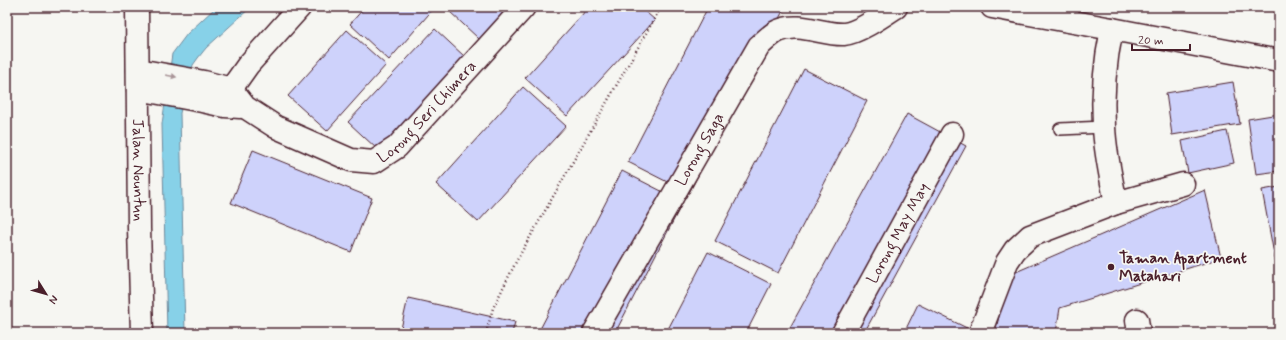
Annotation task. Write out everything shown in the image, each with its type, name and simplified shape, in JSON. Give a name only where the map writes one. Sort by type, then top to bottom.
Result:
[{"type":"street","name":"Jalan Nountun","points":[[137,7],[139,228],[142,333]]},
{"type":"street","points":[[233,101],[248,65],[300,7]]},
{"type":"street","name":"Lorong Seri Chimera","points":[[138,79],[203,91],[233,101],[276,127],[351,160],[374,162],[397,147],[524,7]]},
{"type":"street","name":"Lorong Saga","points":[[594,333],[759,46],[778,31],[796,27],[846,34],[871,23],[896,7]]},
{"type":"street","points":[[992,7],[1112,28],[1279,61]]},
{"type":"street","points":[[1112,28],[1104,84],[1104,127],[1109,169],[1116,203]]},
{"type":"street","name":"Lorong May May","points":[[843,333],[952,134]]},
{"type":"street","points":[[980,333],[1007,262],[1015,250],[1030,236],[1116,203],[1183,184]]},
{"type":"lane","points":[[1060,129],[1104,127]]},
{"type":"path","points":[[486,333],[493,308],[517,260],[662,7]]},
{"type":"water","points":[[216,7],[251,7],[206,48],[193,65],[180,113],[185,333],[167,333],[162,124],[172,54],[187,34]]},
{"type":"building","points":[[365,7],[435,7],[389,60],[350,24]]},
{"type":"building","points":[[453,7],[535,7],[493,52],[449,11]]},
{"type":"building","points":[[589,7],[640,7],[655,20],[567,116],[525,78]]},
{"type":"building","points":[[708,7],[785,7],[689,193],[628,162]]},
{"type":"building","points":[[435,29],[479,70],[392,163],[348,122]]},
{"type":"building","points":[[347,30],[386,65],[327,131],[288,96]]},
{"type":"building","points":[[804,69],[867,101],[778,273],[715,241]]},
{"type":"building","points":[[1233,82],[1240,124],[1172,135],[1166,93]]},
{"type":"building","points":[[523,87],[566,126],[478,222],[436,184]]},
{"type":"building","points":[[907,114],[966,146],[864,333],[787,333]]},
{"type":"building","points":[[1279,114],[1279,171],[1256,174],[1248,119]]},
{"type":"building","points":[[1227,131],[1234,163],[1188,173],[1182,141]]},
{"type":"building","points":[[253,150],[372,198],[351,252],[231,203]]},
{"type":"building","points":[[622,171],[683,202],[615,333],[538,333]]},
{"type":"building","points":[[1279,187],[1279,281],[1262,190]]},
{"type":"building","name":"Taman Apartment Matahari","points":[[1205,190],[1221,258],[1060,308],[1056,333],[995,333],[1009,275]]},
{"type":"building","points":[[708,252],[771,284],[746,333],[666,333]]},
{"type":"building","points":[[408,298],[515,322],[512,333],[400,333]]},
{"type":"building","points":[[918,304],[977,333],[904,333]]},
{"type":"place","name":"Taman Apartment Matahari","points":[[1111,267]]}]
